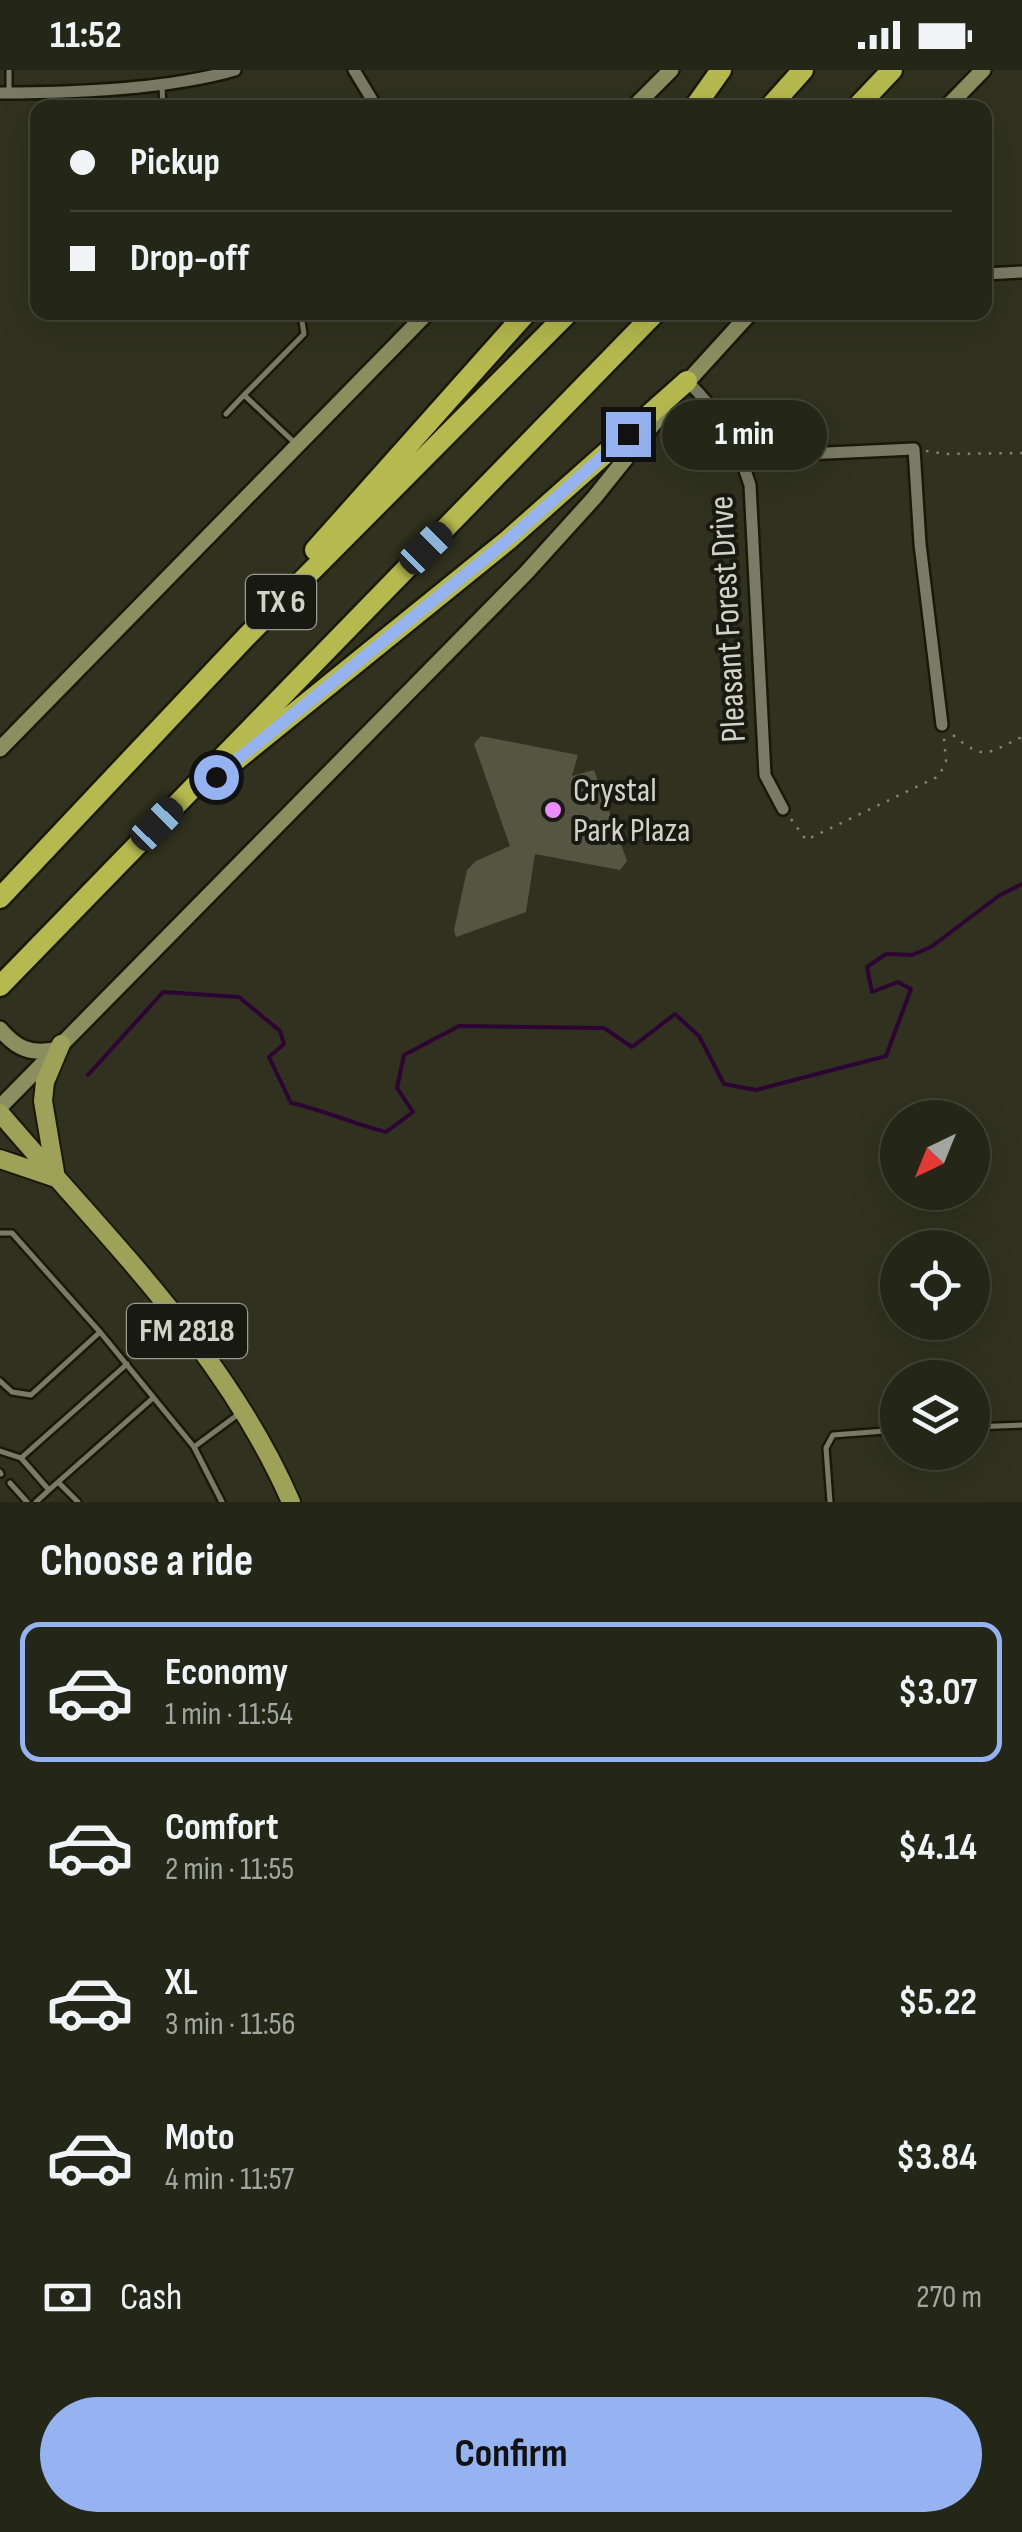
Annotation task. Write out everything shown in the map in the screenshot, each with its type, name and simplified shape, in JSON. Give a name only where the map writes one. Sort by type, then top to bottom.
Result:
[{"type":"highway","points":[[700,100],[722,70]]},
{"type":"highway","points":[[776,100],[804,70]]},
{"type":"highway","points":[[864,100],[892,70]]},
{"type":"highway","points":[[247,636],[278,591],[520,320]]},
{"type":"highway","name":"TX 6","points":[[0,898],[247,636],[560,320]]},
{"type":"highway","name":"TX 6","points":[[7,980],[648,320]]},
{"type":"highway","points":[[157,824],[508,540],[687,381]]},
{"type":"main road","points":[[641,100],[671,70]]},
{"type":"main road","points":[[954,100],[983,70]]},
{"type":"main road","points":[[0,748],[420,320]]},
{"type":"main road","points":[[0,1110],[526,573],[594,498],[687,381],[744,320]]},
{"type":"main road","points":[[0,1029],[13,1044],[34,1054],[58,1047]]},
{"type":"main road","points":[[0,1159],[56,1178],[43,1100],[58,1047]]},
{"type":"main road","name":"FM 2818","points":[[0,1110],[206,1354],[243,1411],[291,1502]]},
{"type":"street","points":[[5,93],[162,84],[235,70]]},
{"type":"street","points":[[354,70],[372,100]]},
{"type":"street","points":[[992,274],[1022,272]]},
{"type":"street","name":"Pleasant Forest Drive","points":[[687,381],[723,421],[741,457],[753,510],[765,775],[783,809]]},
{"type":"street","points":[[741,457],[914,449],[920,544],[942,725]]},
{"type":"lane","points":[[5,93],[9,70]]},
{"type":"lane","points":[[162,84],[163,100]]},
{"type":"lane","points":[[226,414],[304,334],[301,320]]},
{"type":"lane","points":[[244,396],[298,446]]},
{"type":"lane","points":[[0,1232],[12,1233],[127,1364],[194,1447],[222,1502]]},
{"type":"lane","points":[[0,1381],[12,1392],[31,1395],[100,1332]]},
{"type":"lane","points":[[20,1458],[127,1364]]},
{"type":"lane","points":[[36,1502],[153,1397]]},
{"type":"lane","points":[[194,1447],[243,1411]]},
{"type":"lane","points":[[990,1427],[1022,1426]]},
{"type":"lane","points":[[830,1502],[826,1448],[832,1435],[880,1431]]},
{"type":"lane","points":[[0,1450],[20,1458],[49,1490]]},
{"type":"lane","points":[[58,1482],[78,1502]]},
{"type":"lane","points":[[10,1483],[27,1502]]},
{"type":"path","points":[[914,449],[946,454],[1022,453]]},
{"type":"path","points":[[942,725],[972,751],[986,753],[1022,737]]},
{"type":"path","points":[[783,809],[806,840],[939,776],[946,761],[942,725]]},
{"type":"building","name":"Crystal Park Plaza","points":[[481,736],[578,755],[572,776],[594,770],[627,861],[620,870],[535,854],[526,912],[456,937],[454,930],[467,870],[476,861],[510,846],[474,744]]},
{"type":"waterway","points":[[88,1075],[163,992],[239,997],[280,1031],[284,1044],[269,1057],[291,1103],[386,1132],[413,1112],[397,1088],[404,1055],[459,1026],[604,1028],[632,1047],[675,1014],[699,1036],[724,1084],[756,1090],[886,1056],[911,989],[898,982],[872,992],[867,967],[886,954],[912,955],[931,947],[1000,895],[1022,884]]},
{"type":"place","name":"Crystal Park Plaza","points":[[553,810]]},
{"type":"route","points":[[216,777],[508,540],[628,434]]}]
